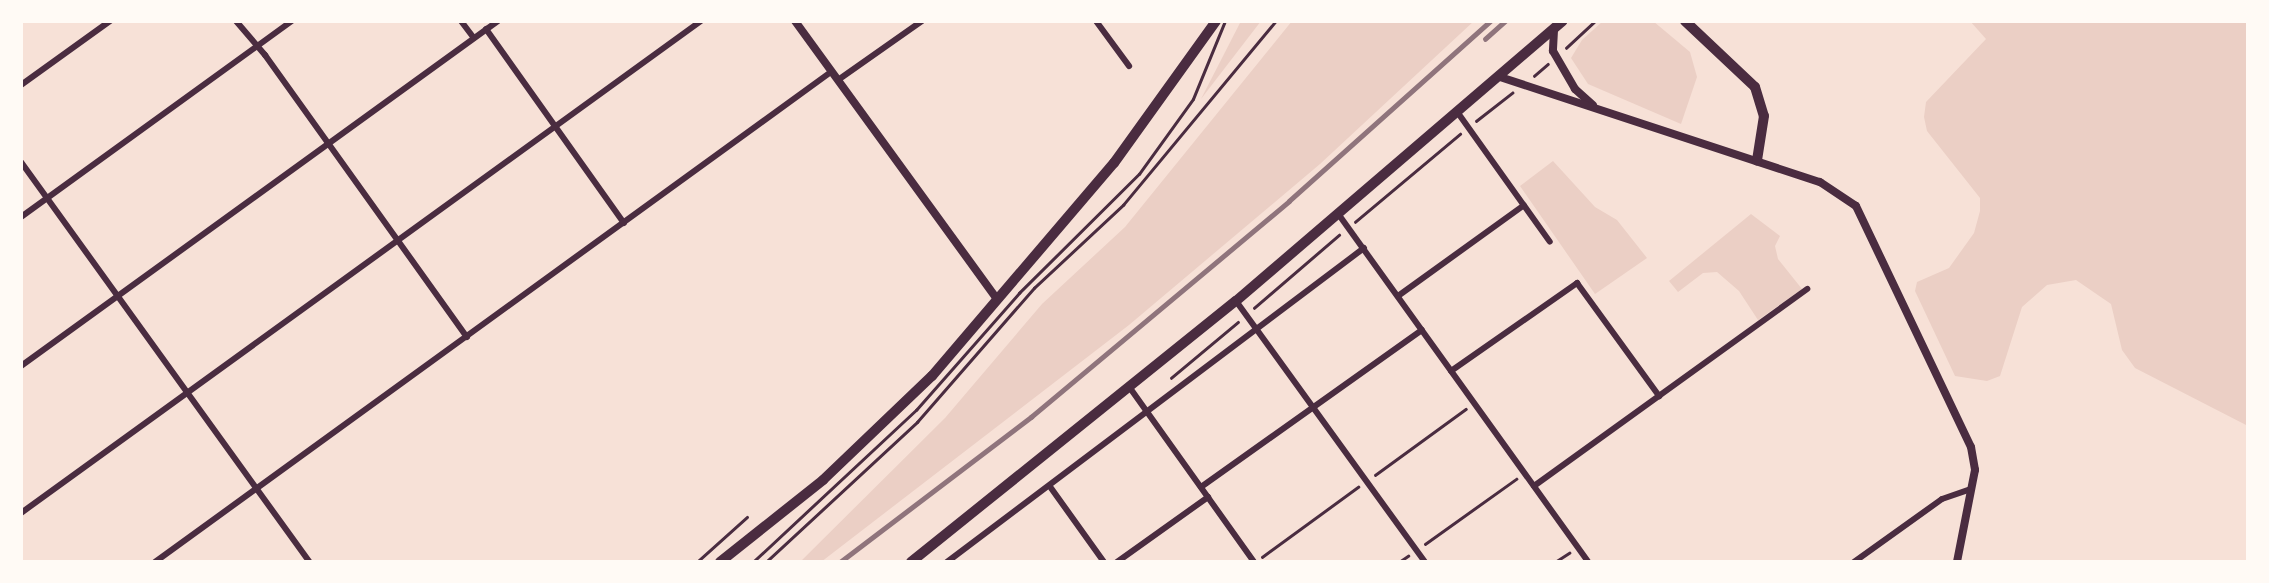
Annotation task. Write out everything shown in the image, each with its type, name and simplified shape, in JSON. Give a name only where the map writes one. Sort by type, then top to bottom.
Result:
[{"type":"main road","points":[[720,562],[882,425],[939,368],[1114,163],[1216,21]]},
{"type":"main road","points":[[917,560],[1339,215],[1563,21]]},
{"type":"main road","points":[[1685,21],[1755,87],[1764,116],[1757,160]]},
{"type":"street","points":[[21,85],[110,21]]},
{"type":"street","points":[[236,21],[329,143],[467,337]]},
{"type":"street","points":[[21,217],[292,21]]},
{"type":"street","points":[[461,21],[474,38]]},
{"type":"street","points":[[21,366],[498,21]]},
{"type":"street","points":[[21,513],[701,21]]},
{"type":"street","points":[[795,21],[997,299]]},
{"type":"street","points":[[838,80],[922,21]]},
{"type":"street","points":[[1097,21],[1129,66]]},
{"type":"street","points":[[486,29],[624,223]]},
{"type":"street","points":[[1554,30],[1556,57],[1575,89],[1595,107]]},
{"type":"street","points":[[155,562],[831,72]]},
{"type":"street","points":[[1500,77],[1521,87],[1595,107],[1830,186],[1863,215],[1967,436],[1974,459],[1957,562]]},
{"type":"street","points":[[1458,113],[1550,242]]},
{"type":"street","points":[[21,162],[310,562]]},
{"type":"street","points":[[1398,296],[1524,205]]},
{"type":"street","points":[[1339,215],[1588,562]]},
{"type":"street","points":[[947,562],[1051,488],[1256,328],[1364,248]]},
{"type":"street","points":[[1451,371],[1577,283],[1659,396]]},
{"type":"street","points":[[1534,486],[1807,289]]},
{"type":"street","points":[[1236,300],[1425,562]]},
{"type":"street","points":[[1201,487],[1422,330]]},
{"type":"street","points":[[1130,388],[1254,562]]},
{"type":"street","points":[[1051,488],[1104,562]]},
{"type":"street","points":[[1853,562],[1942,499],[1971,489]]},
{"type":"street","points":[[1117,562],[1208,497]]},
{"type":"lane","points":[[753,562],[941,385],[1019,293],[1139,174],[1193,99],[1225,21]]},
{"type":"lane","points":[[766,562],[917,422],[1034,288],[1122,205],[1276,21]]},
{"type":"path","points":[[1163,386],[1349,227],[1521,87],[1594,21]]},
{"type":"path","points":[[1399,562],[1525,473]]},
{"type":"path","points":[[697,562],[747,517]]},
{"type":"path","points":[[1555,562],[1577,547]]},
{"type":"shaded area","points":[[1241,21],[1261,21],[1201,99]]},
{"type":"shaded area","points":[[1292,21],[1474,21],[1320,164],[1129,325],[821,562],[800,562],[945,418],[1042,304],[1125,227]]},
{"type":"shaded area","points":[[1603,21],[1653,21],[1690,52],[1697,77],[1681,124],[1588,84],[1571,58],[1582,40]]},
{"type":"shaded area","points":[[1970,21],[2248,21],[2248,426],[2135,368],[2122,350],[2111,304],[2076,280],[2047,285],[2022,307],[2000,376],[1987,381],[1955,376],[1915,291],[1917,282],[1949,268],[1974,233],[1980,211],[1980,198],[1927,131],[1924,117],[1926,102],[1986,39]]},
{"type":"shaded area","points":[[1553,161],[1595,207],[1617,220],[1647,258],[1595,294],[1520,186]]},
{"type":"shaded area","points":[[1751,214],[1780,236],[1775,246],[1778,259],[1802,289],[1758,320],[1739,291],[1717,272],[1703,273],[1678,292],[1669,281]]},
{"type":"railway","points":[[840,562],[1031,417],[1289,201],[1490,21]]},
{"type":"railway","points":[[1485,39],[1505,21]]}]
